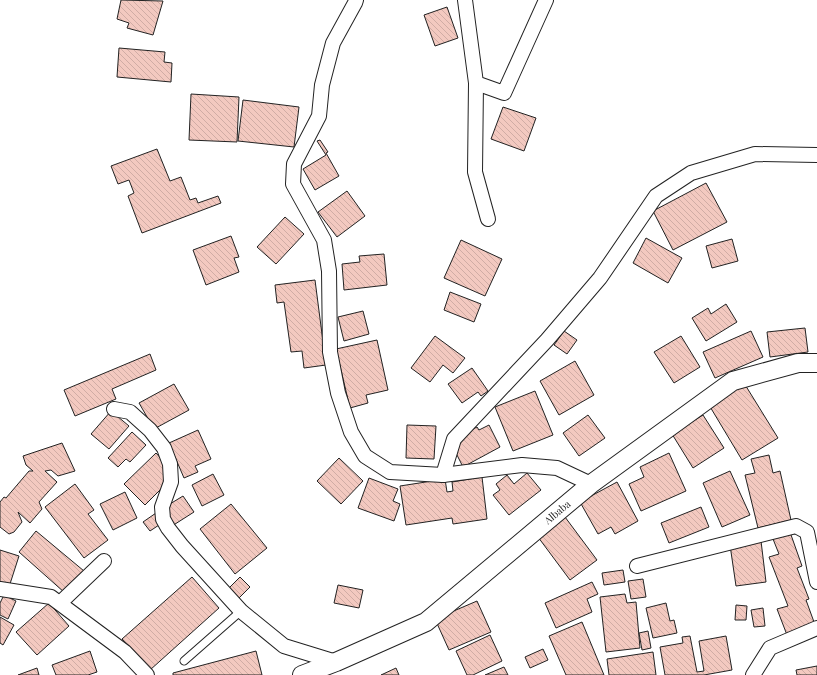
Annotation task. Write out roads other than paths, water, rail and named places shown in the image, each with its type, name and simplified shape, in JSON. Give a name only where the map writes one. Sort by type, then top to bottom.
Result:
[{"type":"street","points":[[356,0],[356,4],[333,43],[322,85],[319,116],[294,164],[293,184],[324,240],[329,271],[330,352],[338,393],[351,432],[365,456],[390,472],[443,475],[522,465],[557,468],[591,484]]},
{"type":"street","points":[[465,0],[476,84],[475,172],[488,219]]},
{"type":"street","points":[[476,84],[504,93],[546,0]]},
{"type":"street","points":[[443,475],[454,439],[547,340],[590,289],[656,196],[691,173],[755,154],[817,155]]},
{"type":"street","name":"Albaba","points":[[302,675],[336,662],[426,622],[591,484],[733,381],[798,363],[817,363]]},
{"type":"street","points":[[114,409],[130,412],[150,430],[164,448],[170,464],[171,482],[162,507],[163,519],[182,546],[241,611],[284,646],[336,662]]},
{"type":"street","points":[[637,566],[796,526],[807,532],[817,582]]},
{"type":"street","points":[[60,603],[104,561]]},
{"type":"street","points":[[0,589],[51,597],[125,652],[147,675]]},
{"type":"street","points":[[753,675],[770,648],[817,628]]},
{"type":"lane","points":[[184,661],[241,611]]}]
